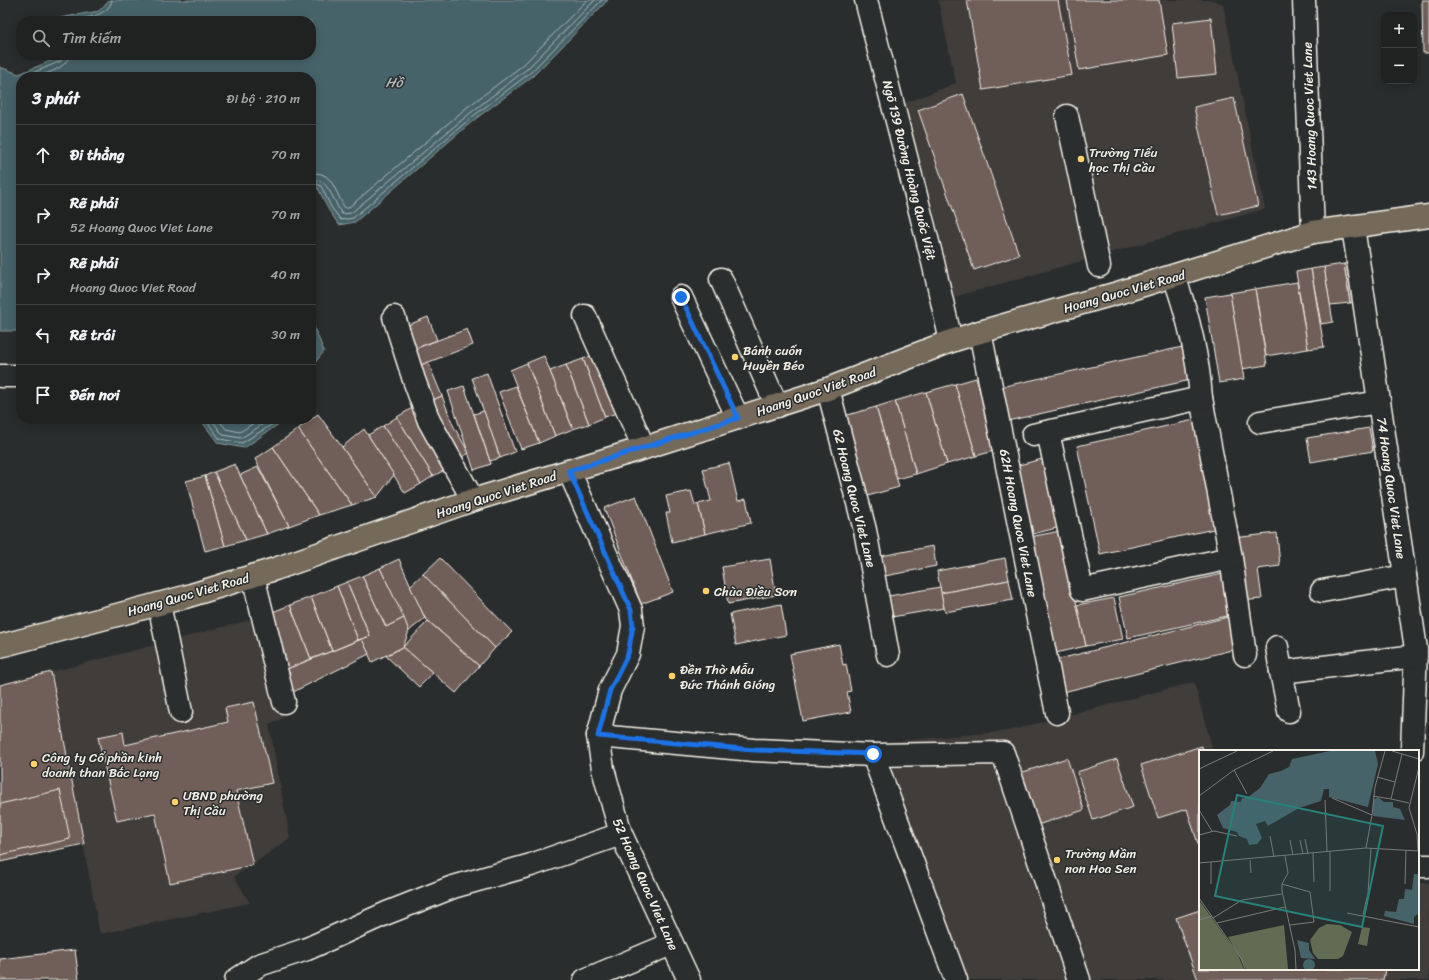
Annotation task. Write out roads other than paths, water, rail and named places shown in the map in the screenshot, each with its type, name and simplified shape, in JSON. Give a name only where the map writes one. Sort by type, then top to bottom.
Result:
[{"type":"main road","name":"Hoang Quoc Viet Road","points":[[0,646],[159,604],[253,576],[473,500],[644,448],[828,389],[951,341],[980,332],[1174,276],[1314,232],[1429,216]]},
{"type":"street","name":"Ngõ 139 Đường Hoàng Quốc Việt","points":[[866,0],[933,262],[951,341]]},
{"type":"street","name":"143 Hoang Quoc Viet Lane","points":[[1304,0],[1314,232]]},
{"type":"street","points":[[1067,116],[1099,266]]},
{"type":"street","name":"74 Hoang Quoc Viet Lane","points":[[1353,227],[1405,576],[1420,642],[1421,716],[1412,750]]},
{"type":"street","points":[[1174,276],[1182,298],[1198,368],[1201,398],[1231,558],[1245,656]]},
{"type":"street","points":[[721,279],[777,406]]},
{"type":"street","points":[[681,297],[738,418]]},
{"type":"street","points":[[585,316],[644,448]]},
{"type":"street","points":[[394,317],[429,421],[473,500]]},
{"type":"street","name":"62H Hoang Quoc Viet Lane","points":[[980,332],[1058,713]]},
{"type":"street","points":[[0,376],[16,376]]},
{"type":"street","name":"62 Hoang Quoc Viet Lane","points":[[828,389],[865,530],[888,654]]},
{"type":"street","points":[[1201,398],[1041,434],[1082,590],[1231,558]]},
{"type":"street","points":[[1260,422],[1379,402]]},
{"type":"street","name":"52 Hoang Quoc Viet Lane","points":[[569,471],[631,610],[633,626],[628,654],[610,690],[598,736],[603,769],[621,834],[689,980]]},
{"type":"street","points":[[253,576],[284,702]]},
{"type":"street","points":[[1322,591],[1405,576]]},
{"type":"street","points":[[159,604],[181,712]]},
{"type":"street","points":[[1280,672],[1420,642]]},
{"type":"street","points":[[1277,647],[1280,672],[1289,711]]},
{"type":"street","points":[[598,736],[754,750],[873,754],[1003,753],[1079,980]]},
{"type":"street","points":[[873,754],[956,980]]},
{"type":"street","points":[[236,980],[259,965],[307,949],[386,912],[453,887],[531,865],[621,834]]},
{"type":"street","points":[[585,980],[671,944]]},
{"type":"water","name":"Hồ","points":[[109,0],[608,0],[533,76],[474,120],[355,222],[339,225],[328,209],[318,188],[316,189],[316,72],[24,72],[53,60],[316,60],[316,16],[70,16],[99,11]]},
{"type":"water","name":"Hồ","points":[[0,67],[16,73],[16,331],[0,331]]},
{"type":"water","points":[[316,332],[324,351],[316,361]]},
{"type":"water","points":[[204,424],[279,424],[244,448],[218,443]]},
{"type":"place","name":"Trường Tiểu học Thị Cầu","points":[[1081,159]]},
{"type":"place","name":"Bánh cuốn Huyền Béo","points":[[735,357]]},
{"type":"place","name":"Chùa Điều Sơn","points":[[706,591]]},
{"type":"place","name":"Đền Thờ Mẫu Đức Thánh Gióng","points":[[672,676]]},
{"type":"place","name":"Công ty Cổ phần kinh doanh than Bắc Lạng","points":[[34,764]]},
{"type":"place","name":"UBND phường Thị Cầu","points":[[175,802]]},
{"type":"place","name":"Trường Mầm non Hoa Sen","points":[[1057,860]]}]
